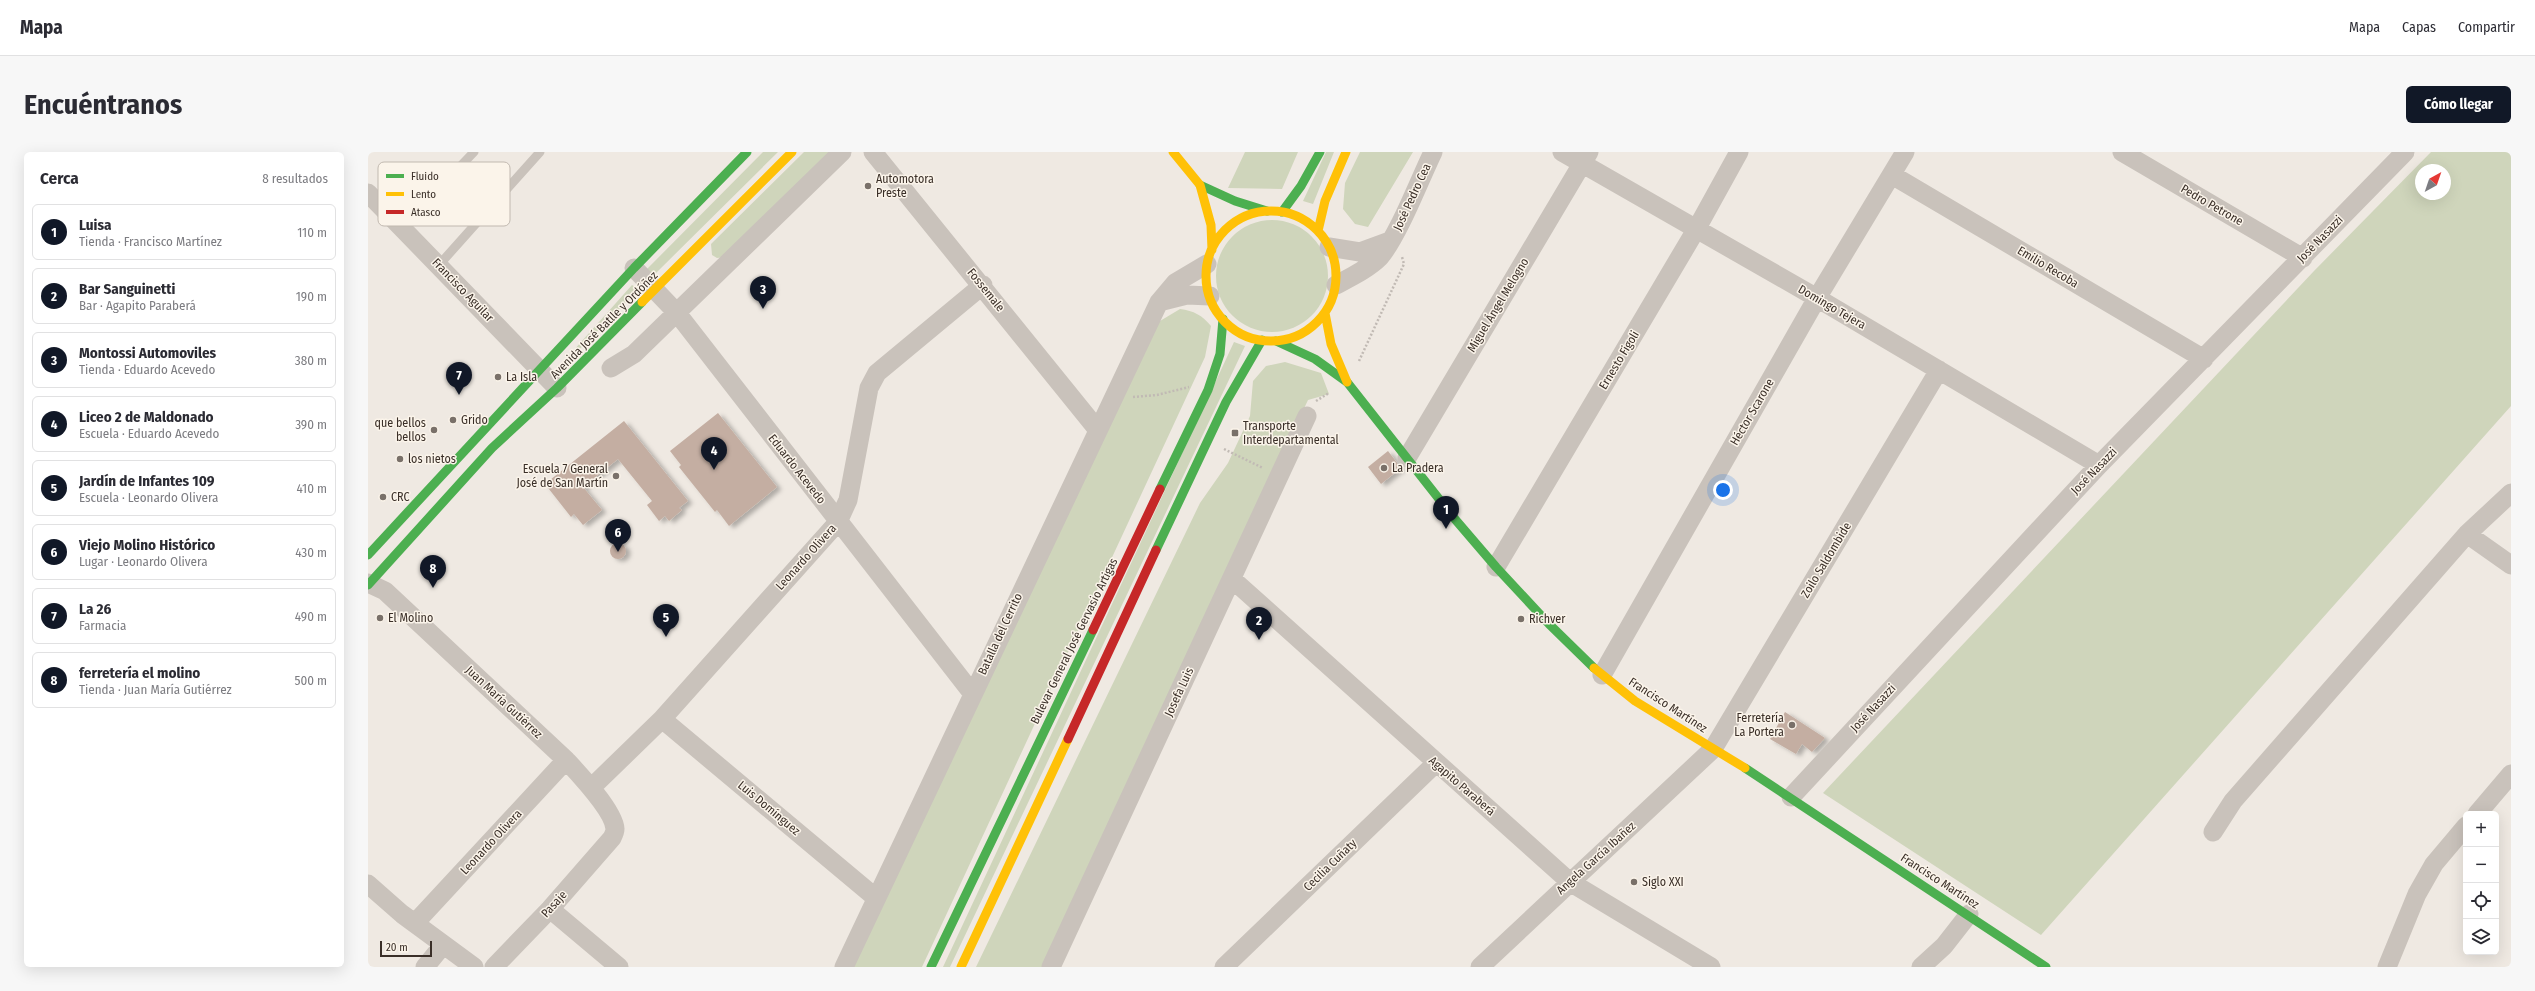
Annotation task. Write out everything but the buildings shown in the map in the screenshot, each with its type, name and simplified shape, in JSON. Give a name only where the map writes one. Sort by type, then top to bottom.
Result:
[{"type":"main road","name":"Avenida José Batlle y Ordóñez","points":[[368,555],[634,268],[747,152]]},
{"type":"main road","name":"Avenida José Batlle y Ordóñez","points":[[368,584],[492,448],[557,388],[792,152]]},
{"type":"main road","points":[[1173,152],[1200,185],[1211,225],[1207,280],[1210,296],[1223,319],[1241,333],[1262,340],[1276,341],[1304,332],[1325,313],[1332,300],[1336,285],[1336,265],[1329,247],[1318,231],[1295,215],[1267,211],[1235,201],[1200,185]]},
{"type":"main road","points":[[1282,212],[1301,186],[1320,152]]},
{"type":"main road","points":[[1318,231],[1326,201],[1346,152]]},
{"type":"main road","points":[[1209,257],[1219,238],[1240,219],[1267,211]]},
{"type":"main road","name":"Francisco Martínez","points":[[1325,313],[1331,344],[1347,382],[1496,567],[1549,624],[1602,675],[1635,701],[1790,797],[1969,914],[2046,967]]},
{"type":"main road","name":"Bulevar General José Gervasio Artigas","points":[[931,967],[1211,382],[1220,354],[1223,319]]},
{"type":"main road","points":[[961,967],[1207,441],[1243,370],[1262,340]]},
{"type":"main road","name":"Francisco Martínez","points":[[1276,341],[1314,359],[1347,382]]},
{"type":"street","points":[[611,368],[634,354],[842,152]]},
{"type":"street","name":"Fossemale","points":[[873,152],[983,285],[1097,429]]},
{"type":"street","name":"José Pedro Cea","points":[[1336,285],[1366,268],[1380,257],[1393,235],[1433,152]]},
{"type":"street","name":"Domingo Tejera","points":[[1562,152],[1586,158],[1697,228],[2099,465]]},
{"type":"street","name":"Ernesto Figoli","points":[[1496,567],[1697,228],[1739,152]]},
{"type":"street","name":"Héctor Scarone","points":[[1602,675],[1817,298],[1905,152]]},
{"type":"street","name":"Pedro Petrone","points":[[2122,152],[2302,258]]},
{"type":"street","name":"José Nasazzi","points":[[1790,797],[2099,465],[2302,258],[2400,153]]},
{"type":"street","name":"Miguel Ángel Melogno","points":[[1407,458],[1586,158]]},
{"type":"street","name":"Emilio Recoba","points":[[1892,175],[2204,359]]},
{"type":"street","name":"Francisco Aguilar","points":[[368,193],[378,203]]},
{"type":"street","name":"Francisco Aguilar","points":[[402,227],[557,388]]},
{"type":"street","name":"José Pedro Cea","points":[[1329,247],[1360,252],[1393,235]]},
{"type":"street","name":"Batalla del Cerrito","points":[[844,967],[1112,397],[1159,302],[1175,283],[1209,257]]},
{"type":"street","name":"Eduardo Acevedo","points":[[634,268],[677,313],[972,693]]},
{"type":"street","name":"Leonardo Olivera","points":[[591,788],[662,719],[838,522],[848,500],[869,388],[876,373],[983,285]]},
{"type":"street","points":[[1159,302],[1187,295],[1210,296]]},
{"type":"street","name":"Zoilo Saldombide","points":[[1713,749],[1940,370]]},
{"type":"street","name":"Josefa Luis","points":[[1051,967],[1307,416]]},
{"type":"street","points":[[2213,832],[2233,801],[2467,534],[2511,493]]},
{"type":"street","points":[[2467,534],[2511,565]]},
{"type":"street","name":"Agapito Paraberá","points":[[1232,579],[1570,882],[1712,967]]},
{"type":"street","name":"Juan María Gutiérrez","points":[[368,584],[385,591],[566,760],[591,788],[611,818],[615,830],[612,838]]},
{"type":"street","name":"Luis Domínguez","points":[[662,719],[876,898]]},
{"type":"street","name":"Angela García Ibañez","points":[[1480,967],[1713,749]]},
{"type":"street","name":"Leonardo Olivera","points":[[415,923],[566,760]]},
{"type":"street","name":"Cecilia Cuñaty","points":[[1224,967],[1436,763]]},
{"type":"street","points":[[2480,811],[2511,774]]},
{"type":"street","points":[[2387,967],[2417,894],[2434,864],[2463,830]]},
{"type":"street","name":"Pasaje","points":[[494,967],[550,909],[612,838]]},
{"type":"street","points":[[368,884],[443,945],[474,967]]},
{"type":"street","points":[[550,909],[619,967]]},
{"type":"street","points":[[1921,967],[1944,946],[1969,914]]},
{"type":"street","points":[[425,967],[443,945]]},
{"type":"lane","points":[[464,162],[474,152]]},
{"type":"lane","points":[[510,186],[540,152]]},
{"type":"lane","points":[[439,265],[474,226]]},
{"type":"path","points":[[1307,416],[1313,403],[1347,382],[1365,350],[1404,264],[1393,235]]},
{"type":"path","points":[[1112,397],[1157,395],[1211,382]]},
{"type":"path","points":[[1207,441],[1279,476]]},
{"type":"green space","points":[[763,152],[778,152],[654,275],[651,275],[647,269]]},
{"type":"green space","points":[[804,152],[835,152],[725,257],[717,258],[712,255],[711,244]]},
{"type":"green space","points":[[1245,152],[1298,152],[1282,189],[1228,188]]},
{"type":"green space","points":[[1326,152],[1334,152],[1313,204],[1303,201]]},
{"type":"green space","points":[[1360,152],[1413,152],[1368,227],[1355,224],[1343,209],[1345,183]]},
{"type":"green space","points":[[2431,152],[2511,152],[2511,406],[2041,935],[1823,793],[2314,271],[2415,168],[2415,200],[2451,200],[2451,164],[2419,164]]},
{"type":"green space","points":[[1272,220],[1293,224],[1312,236],[1324,255],[1328,276],[1324,297],[1312,316],[1293,328],[1272,332],[1251,328],[1232,316],[1220,297],[1216,276],[1220,255],[1232,236],[1251,224]]},
{"type":"green space","points":[[632,285],[637,288],[637,291],[567,362],[565,360]]},
{"type":"green space","points":[[1180,309],[1197,314],[1211,326],[1205,357],[922,967],[853,967],[1155,324]]},
{"type":"green space","points":[[1234,342],[1245,346],[950,967],[943,967]]},
{"type":"green space","points":[[1285,362],[1321,373],[1329,394],[1308,400],[1042,967],[976,967],[1200,503],[1228,463],[1250,416],[1253,381],[1266,366]]},
{"type":"traffic: fast","points":[[368,555],[634,268],[747,152]]},
{"type":"traffic: fast","points":[[1282,212],[1301,186],[1320,152]]},
{"type":"traffic: fast","points":[[1200,185],[1235,201],[1267,211]]},
{"type":"traffic: fast","points":[[368,585],[492,448],[557,388],[642,302]]},
{"type":"traffic: fast","points":[[1160,489],[1208,390],[1220,354],[1223,319]]},
{"type":"traffic: fast","points":[[1156,550],[1226,402],[1262,340]]},
{"type":"traffic: fast","points":[[1276,341],[1315,359],[1347,382],[1454,518],[1496,567],[1549,624],[1594,668]]},
{"type":"traffic: fast","points":[[931,967],[1093,630]]},
{"type":"traffic: fast","points":[[1745,768],[2046,967]]},
{"type":"traffic: slow","points":[[642,302],[792,152]]},
{"type":"traffic: slow","points":[[1173,152],[1200,185],[1211,225],[1212,250]]},
{"type":"traffic: slow","points":[[1318,231],[1325,201],[1346,152]]},
{"type":"traffic: slow","points":[[1271,211],[1296,216],[1317,230],[1331,251],[1336,276],[1331,301],[1317,322],[1296,336],[1271,341],[1246,336],[1225,322],[1211,301],[1206,276],[1211,251],[1225,230],[1246,216],[1271,211]]},
{"type":"traffic: slow","points":[[1325,313],[1331,344],[1347,382]]},
{"type":"traffic: slow","points":[[1594,668],[1635,701],[1745,768]]},
{"type":"traffic: slow","points":[[961,967],[1068,739]]},
{"type":"traffic: jam","points":[[1093,630],[1160,489]]},
{"type":"traffic: jam","points":[[1068,739],[1156,550]]},
{"type":"place","name":"Automotora Preste","points":[[868,186]]},
{"type":"place","name":"Montossi Automoviles","points":[[763,309]]},
{"type":"place","name":"La Isla","points":[[498,377]]},
{"type":"place","name":"La 26","points":[[459,395]]},
{"type":"place","name":"Grido","points":[[453,420]]},
{"type":"place","name":"que bellos bellos","points":[[434,430]]},
{"type":"place","name":"Transporte Interdepartamental","points":[[1235,433]]},
{"type":"place","name":"los nietos","points":[[400,459]]},
{"type":"place","name":"La Pradera","points":[[1384,468]]},
{"type":"place","name":"Liceo 2 de Maldonado","points":[[714,470]]},
{"type":"place","name":"Escuela 7 General José de San Martín","points":[[616,476]]},
{"type":"place","name":"CRC","points":[[383,497]]},
{"type":"place","name":"Luisa","points":[[1446,529]]},
{"type":"place","name":"Viejo Molino Histórico","points":[[618,552]]},
{"type":"place","name":"ferretería el molino","points":[[433,588]]},
{"type":"place","name":"El Molino","points":[[380,618]]},
{"type":"place","name":"Richver","points":[[1521,619]]},
{"type":"place","name":"Jardín de Infantes 109","points":[[666,637]]},
{"type":"place","name":"Bar Sanguinetti","points":[[1259,640]]},
{"type":"place","name":"Ferretería La Portera","points":[[1792,725]]},
{"type":"place","name":"Siglo XXI","points":[[1634,882]]}]
